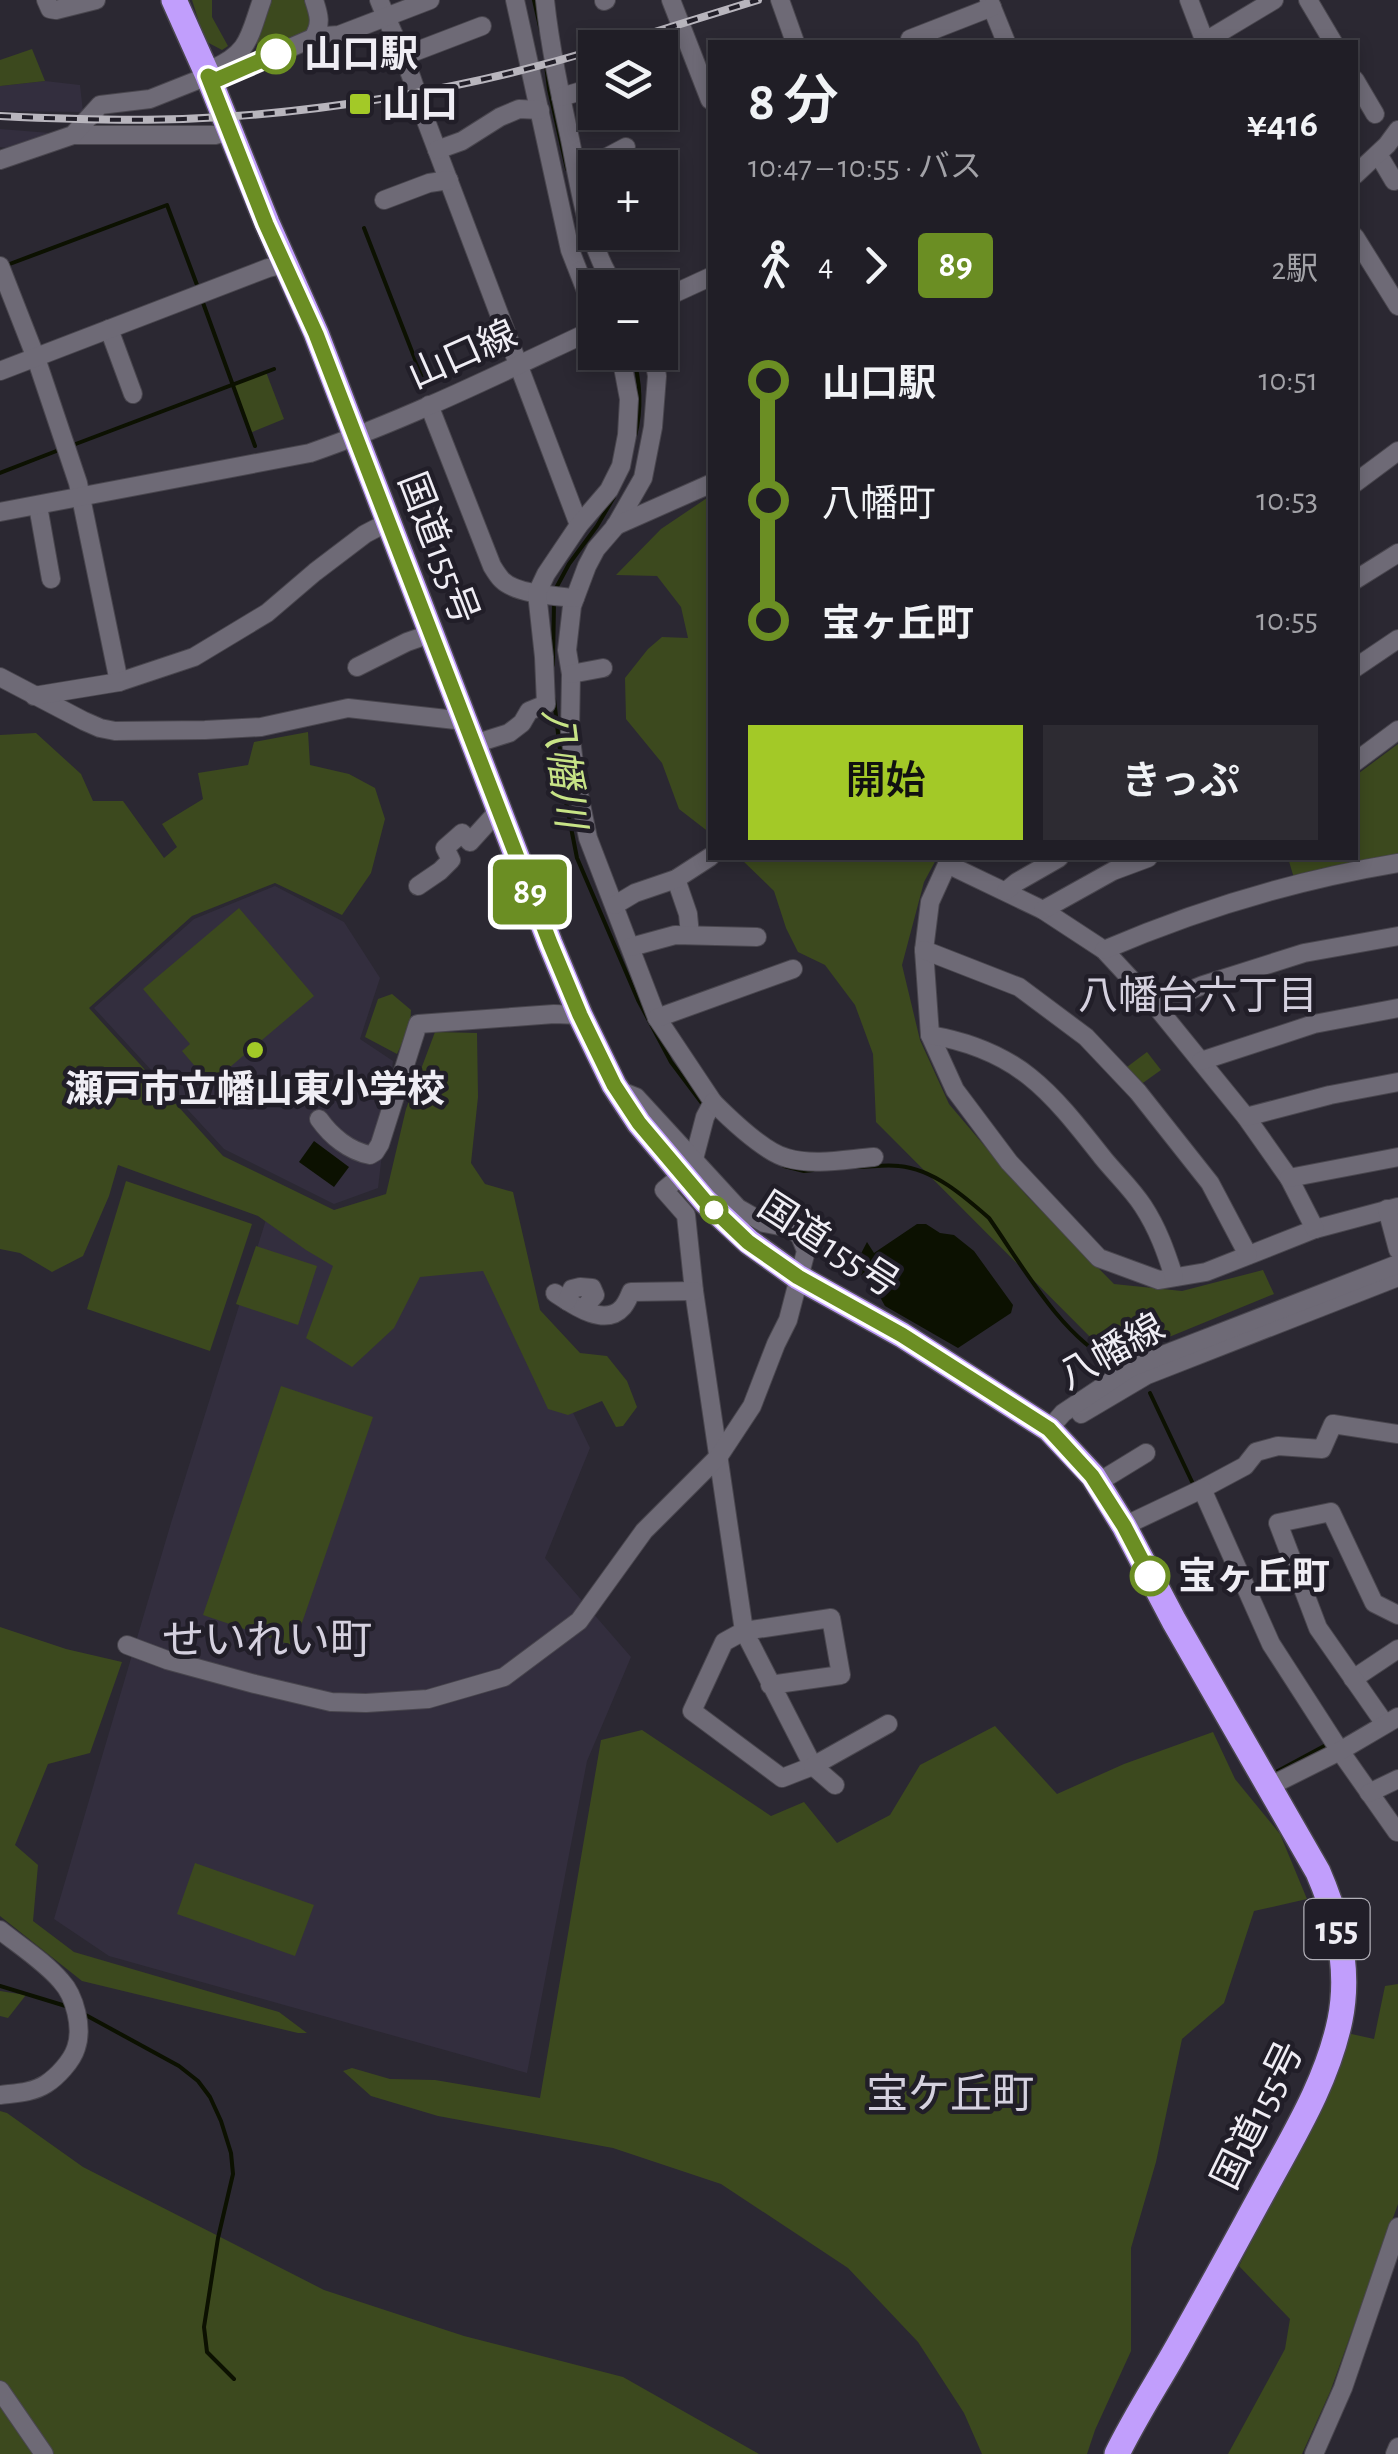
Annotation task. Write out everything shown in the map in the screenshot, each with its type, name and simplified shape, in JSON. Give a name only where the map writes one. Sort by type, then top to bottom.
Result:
[{"type":"highway","name":"国道155号","points":[[174,0],[316,334],[580,1015],[620,1094],[639,1123],[688,1167],[705,1201],[748,1242],[798,1277],[902,1335],[1049,1429],[1070,1450],[1124,1526],[1328,1893],[1342,1954],[1341,2017],[1323,2076],[1118,2454]]},
{"type":"street","points":[[46,0],[56,10],[96,0]]},
{"type":"street","points":[[72,135],[100,105],[150,100],[208,76],[212,69],[229,62],[245,49],[262,0]]},
{"type":"street","points":[[208,76],[216,80],[313,38],[320,17],[314,0]]},
{"type":"street","points":[[318,31],[325,36],[339,34],[382,8],[430,0]]},
{"type":"street","points":[[515,0],[570,250],[578,270]]},
{"type":"street","points":[[545,0],[576,173],[606,270]]},
{"type":"street","points":[[672,0],[708,95]]},
{"type":"street","points":[[780,0],[794,40]]},
{"type":"street","points":[[1189,0],[1204,40]]},
{"type":"street","points":[[1208,40],[1274,0]]},
{"type":"street","points":[[1308,0],[1332,40]]},
{"type":"street","points":[[919,39],[991,4],[1005,40]]},
{"type":"street","points":[[382,8],[413,78],[579,526]]},
{"type":"street","points":[[401,57],[482,26]]},
{"type":"street","points":[[1358,85],[1375,114]]},
{"type":"street","points":[[561,97],[578,92]]},
{"type":"street","points":[[437,150],[462,141],[510,113],[540,110]]},
{"type":"street","points":[[1358,172],[1398,130]]},
{"type":"street","points":[[0,160],[72,135],[215,136],[230,131]]},
{"type":"street","points":[[576,173],[626,148]]},
{"type":"street","points":[[1378,154],[1397,182]]},
{"type":"street","points":[[384,200],[429,183],[449,180]]},
{"type":"street","points":[[1358,242],[1398,308]]},
{"type":"street","points":[[0,371],[286,264]]},
{"type":"street","points":[[0,266],[78,483],[120,682]]},
{"type":"street","points":[[678,292],[708,278]]},
{"type":"street","points":[[109,329],[133,394]]},
{"type":"street","name":"山口線","points":[[0,512],[310,453],[429,406],[578,337]]},
{"type":"street","points":[[624,370],[630,399],[621,466],[609,490],[579,526],[556,596],[544,657],[570,732],[588,838],[658,1018],[709,1108],[782,1156],[815,1161],[874,1157]]},
{"type":"street","points":[[556,596],[586,566],[643,478],[653,427],[656,370]]},
{"type":"street","points":[[0,678],[100,728],[116,731],[261,727],[348,708],[469,732],[509,733],[529,711],[557,696],[571,674],[567,650],[572,606],[556,596],[504,582],[492,566],[429,406]]},
{"type":"street","points":[[1358,482],[1398,452]]},
{"type":"street","points":[[615,526],[708,485]]},
{"type":"street","points":[[38,506],[51,580]]},
{"type":"street","points":[[34,696],[120,682],[194,657],[268,612],[315,572],[390,521]]},
{"type":"street","points":[[1358,578],[1398,554]]},
{"type":"street","points":[[357,667],[432,634]]},
{"type":"street","points":[[1358,666],[1398,638]]},
{"type":"street","points":[[571,674],[603,668]]},
{"type":"street","points":[[1358,760],[1398,730]]},
{"type":"street","points":[[418,886],[451,860],[445,848],[462,833],[470,842],[499,810]]},
{"type":"street","points":[[615,905],[635,893],[676,879],[708,858]]},
{"type":"street","points":[[1006,892],[1056,860]]},
{"type":"street","points":[[1042,910],[1113,871],[1143,860]]},
{"type":"street","points":[[1315,1229],[1288,1178],[1246,1118],[1155,1005],[1104,950],[1042,910],[948,861],[930,902],[924,950],[930,1035],[955,1090],[1009,1162],[1099,1258],[1159,1280],[1206,1272],[1315,1229],[1392,1208],[1398,1250]]},
{"type":"street","points":[[1104,950],[1220,905],[1293,884],[1398,863]]},
{"type":"street","points":[[676,879],[688,914],[690,935]]},
{"type":"street","points":[[631,947],[674,935],[757,937]]},
{"type":"street","points":[[1155,1005],[1203,985],[1304,953],[1398,936]]},
{"type":"street","points":[[924,950],[1019,987],[1086,1037],[1138,1092],[1210,1183],[1248,1256]]},
{"type":"street","points":[[658,1018],[793,970]]},
{"type":"street","points":[[1201,1061],[1314,1024],[1398,1008]]},
{"type":"street","points":[[319,1119],[328,1133],[359,1153],[370,1155],[380,1144],[418,1024],[580,1015]]},
{"type":"street","points":[[930,1035],[978,1047],[1038,1082],[1141,1203],[1161,1237],[1174,1277]]},
{"type":"street","points":[[1246,1118],[1330,1095],[1398,1082]]},
{"type":"street","points":[[709,1108],[688,1167],[664,1190],[686,1216],[744,1631],[813,1766],[835,1785]]},
{"type":"street","points":[[1288,1178],[1398,1157]]},
{"type":"street","points":[[126,1645],[202,1670],[331,1702],[366,1703],[428,1699],[504,1678],[580,1621],[644,1531],[719,1456],[752,1406],[788,1320],[806,1251],[800,1236],[790,1228],[764,1223],[738,1208],[688,1167]]},
{"type":"street","name":"八幡線","points":[[1049,1429],[1064,1413],[1132,1367],[1398,1264]]},
{"type":"street","name":"八幡線","points":[[1049,1429],[1074,1419],[1147,1374],[1398,1277]]},
{"type":"street","points":[[568,1301],[600,1316],[623,1307],[631,1292],[694,1291]]},
{"type":"street","points":[[1124,1526],[1245,1466],[1256,1452],[1278,1446],[1322,1449],[1333,1424],[1398,1434]]},
{"type":"street","points":[[1097,1483],[1146,1453]]},
{"type":"street","points":[[1202,1489],[1271,1644],[1397,1832]]},
{"type":"street","points":[[1270,1786],[1392,1721],[1353,1679],[1318,1628],[1278,1522],[1330,1512],[1374,1603],[1398,1615]]},
{"type":"street","points":[[770,1685],[841,1675],[831,1618],[744,1631],[724,1642],[692,1711],[782,1778],[813,1766],[888,1724]]},
{"type":"street","points":[[1353,1679],[1398,1649]]},
{"type":"street","points":[[1369,1794],[1398,1780]]},
{"type":"street","points":[[0,1930],[60,1980],[78,2015],[76,2048],[63,2068],[46,2084],[26,2092],[0,2095]]},
{"type":"street","points":[[1314,2454],[1344,2388],[1398,2227]]},
{"type":"street","points":[[0,2390],[44,2454]]},
{"type":"shaded area","points":[[45,81],[80,85],[83,112],[0,111],[0,86]]},
{"type":"shaded area","points":[[0,129],[50,133],[15,149],[0,147]]},
{"type":"shaded area","name":"瀬戸市立幡山東小学校","points":[[275,886],[344,922],[380,978],[360,1039],[393,1061],[378,1188],[334,1204],[224,1149],[94,1008],[194,919]]},
{"type":"shaded area","points":[[314,1141],[349,1167],[334,1187],[299,1162]]},
{"type":"shaded area","points":[[464,1187],[590,1448],[545,1558],[631,1657],[587,1761],[527,2073],[109,1956],[54,1919],[270,1207],[325,1231]]},
{"type":"shaded area","points":[[917,1224],[954,1235],[974,1251],[1013,1305],[1011,1313],[958,1348],[885,1306],[872,1283],[853,1269],[867,1242],[874,1253]]},
{"type":"green space","points":[[192,0],[212,0],[212,17],[228,46],[222,50],[205,41]]},
{"type":"green space","points":[[272,0],[308,0],[312,31],[266,51],[258,49],[256,40]]},
{"type":"green space","points":[[32,49],[45,81],[0,86],[0,60]]},
{"type":"green space","points":[[266,372],[284,419],[250,433],[231,384]]},
{"type":"green space","points":[[708,497],[708,831],[679,809],[662,763],[626,719],[625,678],[662,637],[688,638],[681,607],[657,576],[616,575],[661,529]]},
{"type":"green space","points":[[308,732],[310,765],[349,774],[375,788],[385,819],[371,873],[342,915],[275,883],[192,916],[89,1008],[223,1156],[334,1210],[386,1194],[406,1109],[435,1032],[477,1033],[478,1097],[471,1163],[485,1184],[513,1192],[540,1310],[580,1353],[607,1356],[627,1381],[637,1407],[623,1426],[616,1427],[602,1401],[568,1415],[548,1409],[483,1271],[420,1277],[394,1328],[352,1367],[306,1338],[333,1266],[258,1216],[118,1165],[83,1256],[52,1272],[20,1253],[0,1249],[0,735],[36,733],[81,774],[93,801],[123,801],[164,858],[177,847],[162,824],[203,799],[198,773],[248,765],[254,742]]},
{"type":"green space","points":[[1398,744],[1398,857],[1294,878],[1289,860],[1358,860],[1358,774]]},
{"type":"green space","points":[[742,860],[936,860],[924,882],[902,965],[920,1040],[949,1104],[1027,1196],[1114,1284],[1182,1291],[1263,1270],[1274,1294],[1113,1360],[876,1122],[873,1054],[855,1005],[825,965],[798,952],[774,891]]},
{"type":"green space","points":[[239,908],[314,996],[210,1084],[182,1051],[190,1044],[143,989]]},
{"type":"green space","points":[[392,994],[411,1010],[410,1026],[397,1054],[365,1037],[378,999]]},
{"type":"green space","points":[[1147,1052],[1161,1070],[1140,1085],[1127,1067]]},
{"type":"green space","points":[[126,1181],[252,1224],[210,1351],[87,1309]]},
{"type":"green space","points":[[256,1246],[317,1266],[298,1325],[236,1304]]},
{"type":"green space","points":[[281,1386],[373,1417],[294,1646],[203,1615]]},
{"type":"green space","points":[[0,1627],[122,1662],[90,1753],[48,1764],[15,1845],[38,1865],[33,1921],[74,1952],[279,2012],[307,2033],[82,1981],[0,1916]]},
{"type":"green space","points":[[995,1726],[1057,1794],[1124,1764],[1213,1732],[1235,1779],[1280,1834],[1307,1899],[1254,1911],[1224,2003],[1182,2039],[1156,2162],[1131,2248],[1131,2351],[1087,2454],[982,2454],[964,2413],[918,2342],[848,2268],[721,2184],[613,2148],[438,2116],[371,2096],[343,2071],[352,2068],[390,2079],[435,2080],[540,2098],[601,1740],[642,1730],[771,1816],[804,1802],[837,1843],[890,1815],[920,1765]]},
{"type":"green space","points":[[195,1863],[314,1905],[295,1956],[177,1914]]},
{"type":"green space","points":[[1398,1984],[1398,2204],[1330,2392],[1302,2454],[1228,2454],[1285,2349],[1290,2319],[1239,2266],[1313,2121],[1347,2033],[1374,2039],[1385,1986]]},
{"type":"green space","points":[[0,1991],[26,1995],[8,2018],[0,2016]]},
{"type":"green space","points":[[0,2111],[83,2167],[324,2290],[464,2336],[623,2377],[759,2454],[0,2454]]},
{"type":"waterway","name":"八幡川","points":[[534,0],[541,31]]},
{"type":"waterway","name":"八幡川","points":[[546,65],[567,169]]},
{"type":"waterway","points":[[7,265],[167,205],[197,285]]},
{"type":"waterway","points":[[364,228],[425,385]]},
{"type":"waterway","points":[[202,300],[255,446]]},
{"type":"waterway","points":[[73,445],[274,369]]},
{"type":"waterway","name":"八幡川","points":[[635,436],[639,415],[636,370]]},
{"type":"waterway","points":[[0,473],[59,450]]},
{"type":"waterway","name":"八幡川","points":[[555,590],[614,497]]},
{"type":"waterway","name":"八幡川","points":[[553,665],[554,600]]},
{"type":"waterway","name":"八幡川","points":[[554,699],[577,858],[638,1000],[671,1062],[704,1106]]},
{"type":"waterway","name":"八幡川","points":[[784,1166],[813,1170]]},
{"type":"waterway","name":"八幡川","points":[[858,1167],[912,1168],[959,1193],[989,1218],[1029,1277],[1076,1335],[1113,1362]]},
{"type":"waterway","name":"八幡川","points":[[1150,1393],[1194,1486]]},
{"type":"waterway","name":"八幡川","points":[[1276,1772],[1328,1744]]},
{"type":"waterway","points":[[0,1986],[69,2007]]},
{"type":"waterway","points":[[82,2013],[179,2066],[198,2081],[221,2121],[233,2174],[204,2327],[207,2352],[234,2379]]},
{"type":"railway","points":[[661,30],[758,0]]},
{"type":"railway","points":[[0,116],[160,120],[286,112],[444,88],[578,55]]},
{"type":"bus line","name":"89","points":[[276,54],[216,80],[208,76],[390,521],[550,943],[614,1085],[682,1175],[748,1242],[798,1277],[902,1335],[1049,1429],[1092,1476],[1150,1576]]},
{"type":"place","name":"山口駅","points":[[276,54]]},
{"type":"place","name":"山口","points":[[360,104]]},
{"type":"place","name":"瀬戸市立幡山東小学校","points":[[255,1050]]},
{"type":"place","name":"宝ヶ丘町","points":[[1150,1576]]},
{"type":"district","name":"八幡台六丁目","points":[[1198,995]]},
{"type":"district","name":"せいれい町","points":[[267,1639]]},
{"type":"district","name":"宝ケ丘町","points":[[950,2093]]}]
